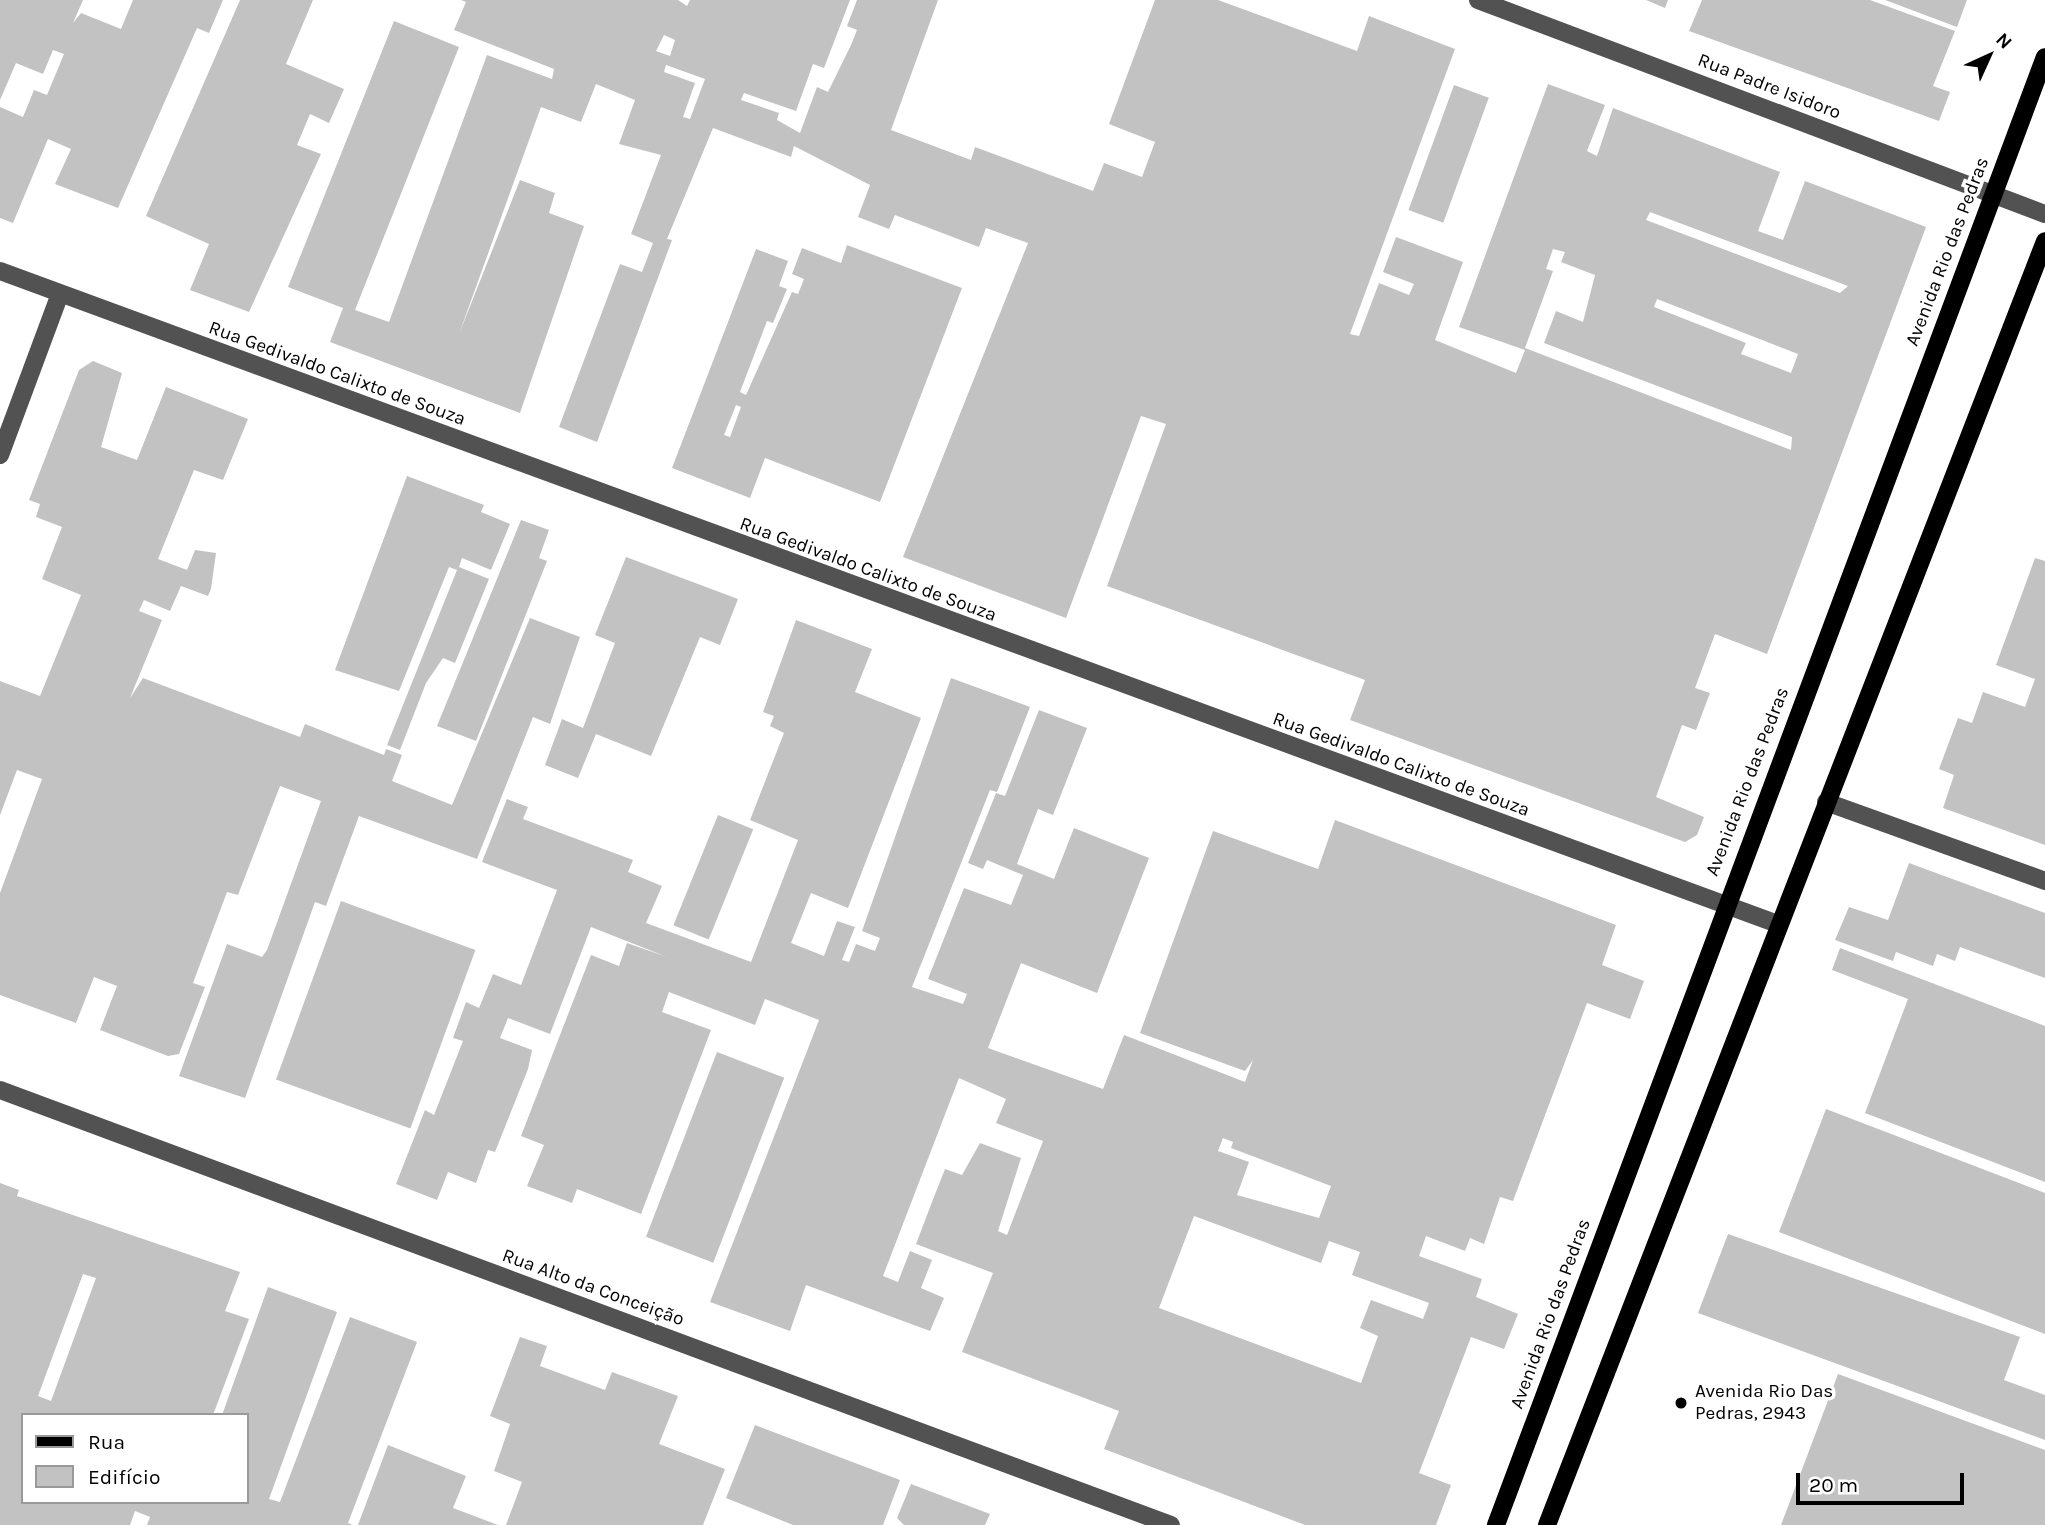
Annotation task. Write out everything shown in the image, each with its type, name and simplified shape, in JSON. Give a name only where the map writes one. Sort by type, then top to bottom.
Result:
[{"type":"main road","name":"Avenida Rio das Pedras","points":[[1496,1525],[1724,905],[2045,57]]},
{"type":"main road","points":[[1547,1525],[2045,241]]},
{"type":"street","name":"Rua Padre Isidoro","points":[[1478,0],[2045,214]]},
{"type":"street","name":"Rua Gedivaldo Calixto de Souza","points":[[0,271],[1778,924]]},
{"type":"street","points":[[0,455],[60,294]]},
{"type":"street","points":[[1826,802],[2045,881]]},
{"type":"street","name":"Rua Alto da Conceição","points":[[0,1090],[1171,1525]]},
{"type":"building","points":[[0,0],[83,0],[73,23],[81,13],[121,29],[133,0],[223,0],[209,33],[197,28],[118,208],[55,184],[71,149],[48,139],[13,223],[0,218],[0,107],[23,117],[34,90],[47,95],[64,54],[53,50],[43,74],[16,63],[0,100]]},
{"type":"building","points":[[240,0],[313,0],[286,64],[344,89],[329,123],[310,114],[297,145],[321,154],[249,312],[190,290],[209,244],[146,216]]},
{"type":"building","points":[[461,0],[678,0],[687,6],[690,0],[850,0],[824,68],[813,64],[796,111],[744,93],[741,100],[779,113],[777,120],[800,133],[817,87],[828,92],[851,45],[857,30],[847,26],[857,0],[938,0],[891,130],[971,160],[975,147],[1093,191],[1104,163],[1142,177],[1155,142],[1109,124],[1155,0],[1218,0],[1357,51],[1369,16],[1455,49],[1350,334],[1359,336],[1379,283],[1409,295],[1414,284],[1383,272],[1396,237],[1463,262],[1435,340],[1516,373],[1525,350],[1459,327],[1548,84],[1605,105],[1587,151],[1597,156],[1613,108],[1780,172],[1758,231],[1783,240],[1805,181],[1926,227],[1767,654],[1715,634],[1695,688],[1710,693],[1696,730],[1682,725],[1656,797],[1704,817],[1697,835],[1685,842],[1350,720],[1365,680],[1107,586],[1166,424],[1141,416],[1066,618],[903,557],[1028,243],[986,228],[979,247],[895,215],[889,229],[858,217],[870,185],[794,146],[791,157],[713,128],[667,239],[672,240],[597,442],[559,427],[620,264],[642,272],[653,243],[631,234],[661,155],[619,144],[635,100],[596,84],[581,122],[541,107],[459,334],[520,180],[555,193],[549,213],[584,226],[520,413],[330,342],[343,308],[288,287],[394,21],[459,47],[355,310],[389,322],[487,55],[552,79],[554,69],[454,30],[466,2]],"holes":[[[664,35],[675,40],[670,56],[656,51]],[[666,65],[705,79],[690,119],[683,117],[695,83],[664,72]],[[1650,212],[1848,286],[1840,293],[1646,220]],[[1553,249],[1565,252],[1561,262],[1595,275],[1583,322],[1556,311],[1544,343],[1792,437],[1791,450],[1525,348],[1553,271],[1546,269]],[[1657,299],[1798,354],[1791,373],[1741,354],[1746,343],[1654,307]]]},
{"type":"building","points":[[1646,0],[1668,0],[1665,8]]},
{"type":"building","points":[[1702,0],[1870,0],[1955,31],[1933,86],[1950,92],[1939,121],[1689,31]]},
{"type":"building","points":[[1885,0],[1967,0],[1957,27]]},
{"type":"building","points":[[1454,85],[1489,98],[1443,223],[1409,210]]},
{"type":"building","points":[[847,245],[962,288],[880,502],[765,458],[750,498],[672,468],[756,249],[788,261],[779,286],[787,289],[773,323],[767,321],[740,392],[746,395],[792,292],[798,294],[804,279],[792,274],[802,248],[841,263]],"holes":[[[736,405],[741,407],[730,437],[724,435]]]},
{"type":"building","points":[[93,361],[122,373],[101,447],[137,460],[166,387],[248,419],[223,480],[194,470],[158,559],[187,570],[195,550],[216,553],[211,589],[208,596],[181,586],[170,611],[144,600],[139,611],[162,620],[130,698],[143,678],[300,737],[305,724],[384,755],[386,749],[402,755],[392,781],[452,805],[530,618],[580,637],[550,724],[533,717],[477,859],[359,816],[326,906],[315,902],[245,1098],[179,1076],[227,944],[262,957],[267,950],[321,801],[280,786],[238,895],[227,892],[193,983],[205,987],[179,1054],[168,1056],[100,1030],[117,986],[94,977],[76,1023],[0,995],[0,893],[42,779],[17,770],[0,815],[0,681],[40,696],[81,595],[42,579],[62,527],[36,517],[40,504],[29,500],[79,370]]},
{"type":"building","points":[[407,476],[484,505],[481,512],[510,524],[491,570],[462,558],[459,567],[489,579],[455,663],[443,658],[426,683],[400,750],[387,745],[457,570],[449,567],[399,691],[335,670]]},
{"type":"building","points":[[521,520],[549,530],[539,558],[547,561],[476,741],[437,726]]},
{"type":"building","points":[[626,557],[738,599],[720,645],[700,637],[651,756],[596,734],[578,778],[545,765],[562,719],[583,728],[615,643],[595,635]]},
{"type":"building","points":[[2035,558],[2045,561],[2045,845],[1943,808],[1954,775],[1939,769],[1958,718],[1972,723],[1983,692],[2025,707],[2035,679],[1996,665]]},
{"type":"building","points":[[796,620],[872,649],[855,692],[921,718],[848,908],[811,893],[791,943],[824,956],[837,921],[855,927],[842,960],[849,962],[856,944],[875,951],[880,938],[862,931],[951,678],[1030,707],[997,792],[990,790],[912,987],[963,1004],[967,994],[928,979],[964,888],[1011,905],[1023,875],[987,860],[983,869],[968,863],[996,793],[1005,796],[1039,710],[1087,728],[1053,815],[1038,809],[1017,864],[1054,879],[1074,828],[1149,858],[1097,993],[1021,963],[988,1048],[1103,1089],[1124,1035],[1245,1082],[1253,1060],[1245,1071],[1140,1033],[1213,831],[1318,869],[1335,820],[1616,925],[1602,965],[1644,981],[1630,1019],[1587,1003],[1513,1201],[1500,1197],[1484,1244],[1470,1238],[1465,1251],[1426,1236],[1419,1256],[1482,1279],[1476,1297],[1518,1314],[1504,1349],[1471,1337],[1419,1473],[1451,1485],[1436,1525],[1305,1525],[1104,1449],[1119,1411],[962,1352],[993,1273],[916,1244],[932,1202],[945,1169],[962,1175],[980,1143],[1021,1158],[998,1231],[1007,1235],[1043,1141],[996,1123],[1006,1099],[959,1078],[883,1276],[898,1282],[910,1251],[932,1260],[921,1288],[944,1298],[930,1331],[806,1285],[790,1331],[710,1302],[819,1020],[765,999],[755,1025],[669,992],[662,1012],[711,1030],[641,1214],[577,1189],[572,1203],[527,1186],[544,1145],[521,1136],[591,955],[619,966],[627,943],[667,957],[591,927],[550,1034],[508,1018],[500,1038],[532,1050],[528,1069],[495,1152],[488,1150],[476,1183],[448,1172],[437,1200],[396,1184],[425,1110],[434,1115],[463,1041],[453,1038],[466,1002],[479,1008],[493,974],[521,985],[557,890],[482,862],[507,799],[528,807],[523,819],[633,860],[628,872],[662,886],[646,923],[751,962],[798,840],[750,820],[784,733],[770,726],[774,716],[763,712]],"holes":[[[1223,1138],[1233,1142],[1231,1148],[1331,1186],[1319,1218],[1237,1195],[1249,1162],[1218,1151]],[[1194,1216],[1321,1263],[1329,1241],[1360,1252],[1352,1275],[1429,1303],[1423,1319],[1371,1300],[1360,1328],[1378,1336],[1361,1383],[1159,1308]]]},
{"type":"building","points":[[718,815],[753,829],[709,940],[673,925]]},
{"type":"building","points":[[1909,863],[2045,913],[2045,978],[1960,947],[1955,961],[1937,954],[1933,966],[1896,952],[1893,961],[1835,940],[1849,907],[1888,920]]},
{"type":"building","points":[[341,901],[475,950],[410,1128],[276,1080]]},
{"type":"building","points":[[1840,948],[2045,1026],[2045,1182],[1865,1113],[1908,999],[1832,970]]},
{"type":"building","points":[[717,1052],[784,1078],[713,1263],[646,1237]]},
{"type":"building","points":[[1826,1109],[2045,1193],[2045,1334],[1779,1232]]},
{"type":"building","points":[[0,1183],[19,1190],[17,1196],[240,1272],[225,1311],[249,1319],[214,1413],[21,1413],[21,1504],[248,1504],[248,1413],[223,1413],[268,1287],[337,1312],[269,1499],[280,1502],[350,1317],[417,1342],[348,1523],[353,1525],[147,1525],[150,1517],[135,1511],[130,1525],[0,1525]],"holes":[[[83,1274],[96,1278],[51,1401],[38,1396]]]},
{"type":"building","points":[[1728,1234],[2020,1337],[2004,1380],[2045,1395],[2045,1440],[1698,1313]]},
{"type":"building","points":[[520,1337],[547,1346],[540,1366],[605,1390],[612,1372],[678,1396],[659,1444],[725,1469],[703,1525],[506,1525],[522,1482],[494,1471],[510,1424],[490,1416]]},
{"type":"building","points":[[1838,1374],[2045,1450],[2045,1525],[1781,1525]]},
{"type":"building","points":[[755,1425],[900,1480],[883,1525],[793,1525],[726,1498]]},
{"type":"building","points":[[388,1445],[466,1476],[453,1508],[498,1525],[358,1525]]},
{"type":"building","points":[[911,1484],[990,1514],[985,1525],[904,1525],[897,1518]]},
{"type":"place","name":"Avenida Rio Das Pedras, 2943","points":[[1681,1403]]}]
